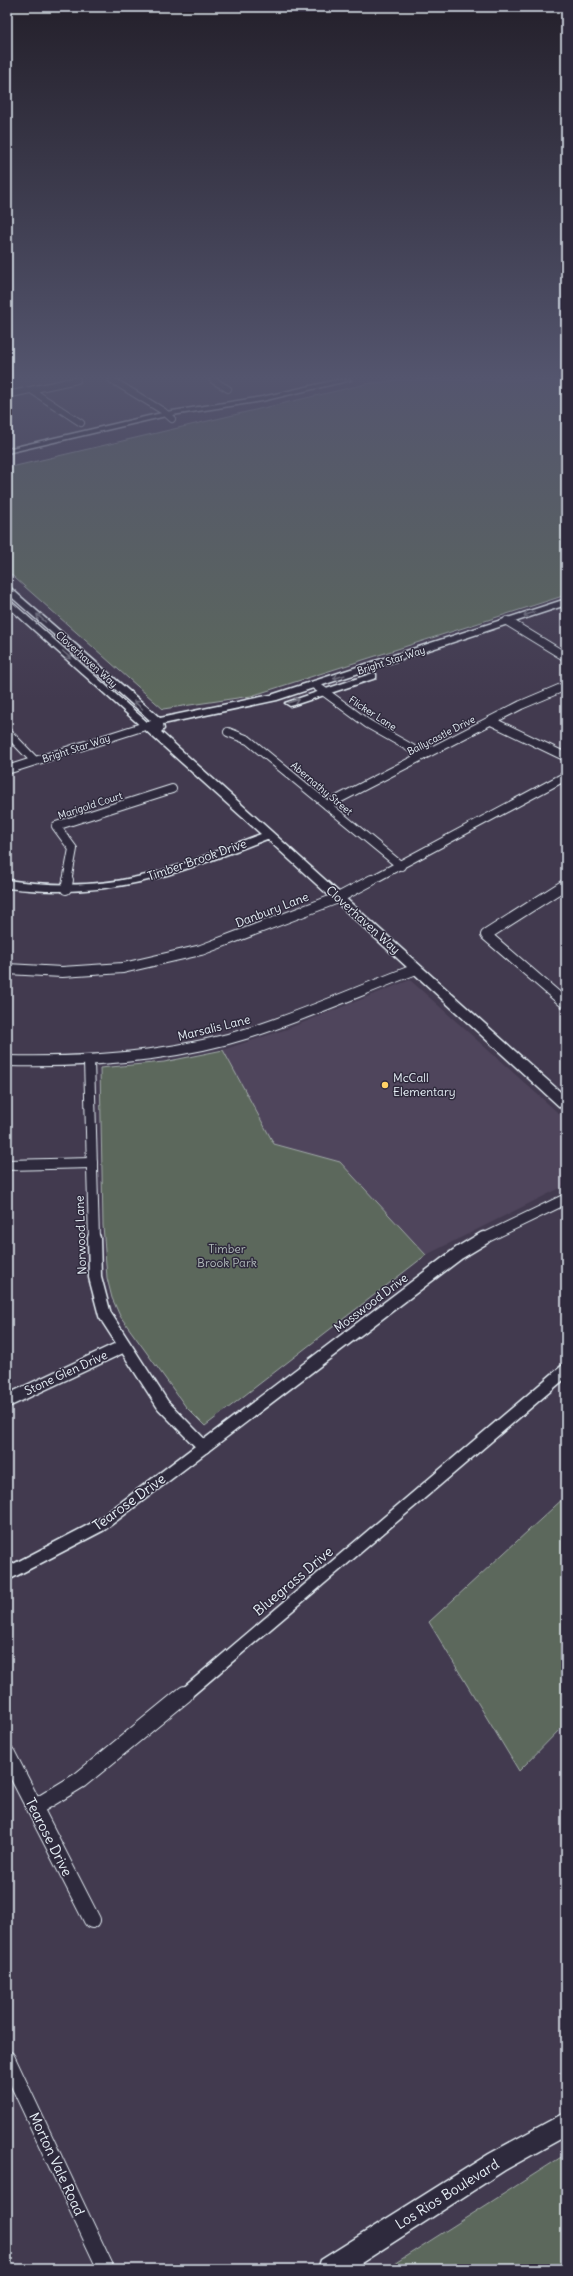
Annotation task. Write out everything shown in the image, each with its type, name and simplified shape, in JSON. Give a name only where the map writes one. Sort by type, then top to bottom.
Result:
[{"type":"street","name":"Cloverhaven Way","points":[[7,588],[158,722]]},
{"type":"street","name":"Cloverhaven Way","points":[[7,601],[145,726],[159,735],[566,1105]]},
{"type":"street","name":"Bright Star Way","points":[[215,711],[243,712],[286,704],[324,692],[512,624],[566,602]]},
{"type":"street","name":"Bright Star Way","points":[[7,770],[158,722],[274,698],[512,624],[566,611]]},
{"type":"street","points":[[512,624],[566,657]]},
{"type":"street","name":"Flicker Lane","points":[[315,685],[368,724],[423,755]]},
{"type":"street","name":"Ballycastle Drive","points":[[327,805],[491,721],[566,686]]},
{"type":"street","points":[[491,721],[566,757]]},
{"type":"street","points":[[158,722],[159,735]]},
{"type":"street","points":[[7,732],[35,761]]},
{"type":"street","name":"Abernathy Street","points":[[228,732],[248,740],[401,866]]},
{"type":"street","name":"Danbury Lane","points":[[7,970],[30,972],[84,971],[154,962],[201,950],[338,898],[401,866],[566,776]]},
{"type":"street","name":"Marigold Court","points":[[66,889],[73,849],[56,826],[172,789]]},
{"type":"street","name":"Timber Brook Drive","points":[[7,884],[35,888],[66,889],[125,882],[158,875],[268,835]]},
{"type":"street","points":[[566,884],[486,935],[566,1004]]},
{"type":"street","name":"Marsalis Lane","points":[[7,1061],[89,1060],[146,1056],[249,1033],[285,1021],[416,969]]},
{"type":"street","name":"Norwood Lane","points":[[89,1060],[94,1277],[105,1315],[163,1405],[204,1447]]},
{"type":"street","points":[[7,1165],[92,1163]]},
{"type":"street","name":"Mosswood Drive","points":[[204,1447],[459,1253],[487,1236],[564,1203]]},
{"type":"street","name":"Stone Glen Drive","points":[[7,1400],[124,1346]]},
{"type":"street","name":"Bluegrass Drive","points":[[34,1808],[80,1780],[114,1754],[566,1370]]},
{"type":"street","name":"Tearose Drive","points":[[7,1574],[101,1525],[204,1447]]},
{"type":"street","name":"Tearose Drive","points":[[7,1754],[92,1920]]},
{"type":"street","name":"Morton Vale Road","points":[[7,2059],[106,2269]]},
{"type":"street","name":"Los Rios Boulevard","points":[[330,2269],[497,2162],[566,2123]]},
{"type":"shaded area","name":"McCall Elementary","points":[[410,980],[566,1120],[566,1185],[426,1255],[340,1162],[274,1144],[223,1050],[287,1029]]},
{"type":"green space","points":[[7,486],[566,486],[566,595],[251,696],[163,709],[7,571]]},
{"type":"green space","name":"Timber Brook Park","points":[[223,1050],[274,1144],[340,1162],[426,1255],[205,1426],[186,1407],[120,1316],[112,1298],[107,1278],[103,1225],[100,1068],[164,1062]]},
{"type":"green space","points":[[566,1496],[566,1723],[519,1771],[429,1622]]},
{"type":"green space","points":[[566,2154],[566,2269],[386,2269]]},
{"type":"place","name":"McCall Elementary","points":[[385,1085]]}]
